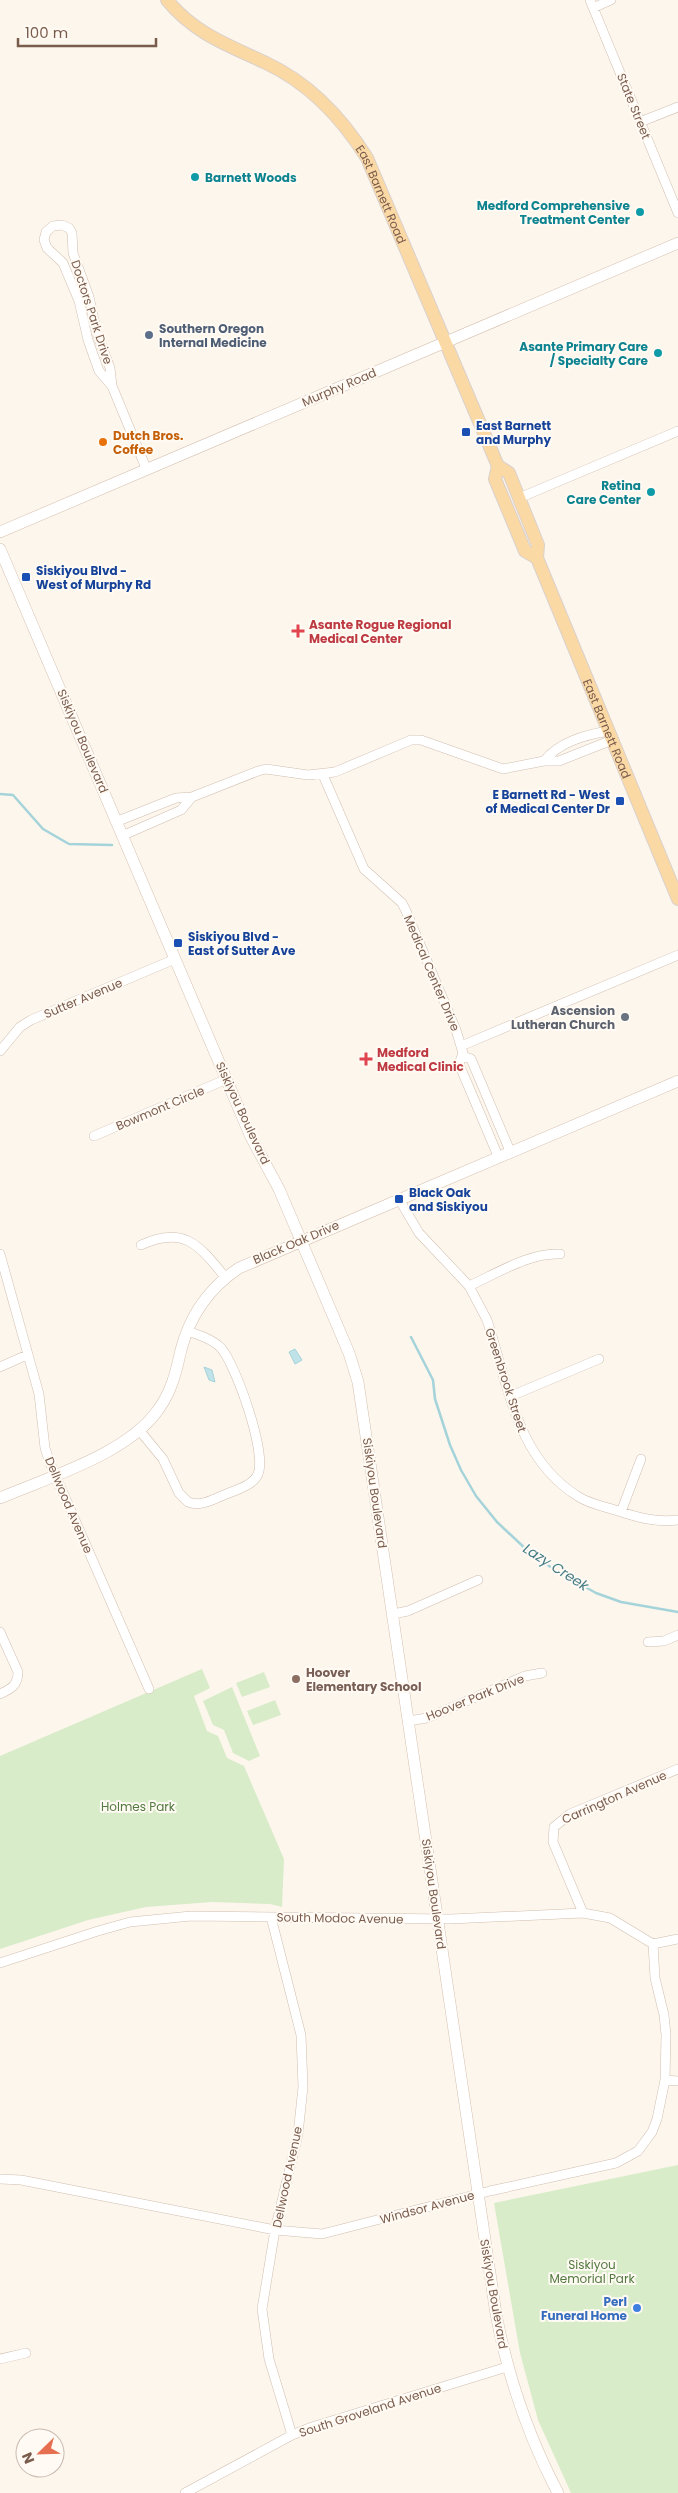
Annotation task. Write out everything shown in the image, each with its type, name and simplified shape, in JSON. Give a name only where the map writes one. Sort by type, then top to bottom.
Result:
[{"type":"main road","name":"East Barnett Road","points":[[167,0],[203,33],[225,46],[266,63],[309,90],[346,127],[375,173],[498,466],[509,473],[538,545],[536,558],[678,899]]},
{"type":"main road","name":"East Barnett Road","points":[[498,466],[495,479],[525,551],[536,558]]},
{"type":"street","points":[[592,4],[611,0]]},
{"type":"street","name":"State Street","points":[[592,4],[678,213]]},
{"type":"street","points":[[640,122],[678,106]]},
{"type":"street","name":"Doctors Park Drive","points":[[112,386],[99,371],[88,340],[79,301],[63,263],[47,248],[44,240],[46,232],[53,226],[62,225],[69,228],[72,233],[73,253],[89,297],[97,333],[110,368],[112,386],[146,468]]},
{"type":"street","name":"Murphy Road","points":[[0,532],[146,468],[678,244]]},
{"type":"street","points":[[519,498],[678,431]]},
{"type":"street","name":"Siskiyou Boulevard","points":[[0,549],[124,835],[226,1079],[300,1240],[349,1353],[358,1382],[496,2314],[507,2367],[529,2432],[558,2493]]},
{"type":"street","points":[[544,761],[552,750],[588,735],[610,735]]},
{"type":"street","points":[[118,821],[176,798],[192,798],[240,777],[266,769],[323,775],[335,772],[411,740],[421,740],[503,769],[544,761],[559,761],[610,735]]},
{"type":"street","name":"Medical Center Drive","points":[[323,775],[364,869],[402,903],[406,911],[456,1030],[463,1056],[459,1064],[498,1156]]},
{"type":"street","points":[[124,835],[181,810],[192,798]]},
{"type":"street","name":"Medical Center Drive","points":[[461,1046],[678,954]]},
{"type":"street","name":"Sutter Avenue","points":[[0,1051],[20,1027],[32,1020],[176,959]]},
{"type":"street","name":"Medical Center Drive","points":[[463,1056],[471,1059],[510,1151]]},
{"type":"street","name":"Bowmont Circle","points":[[94,1136],[226,1079]]},
{"type":"street","name":"Black Oak Drive","points":[[0,1498],[109,1451],[140,1431],[158,1411],[172,1385],[187,1331],[205,1298],[225,1277],[252,1260],[678,1081]]},
{"type":"street","name":"Greenbrook Street","points":[[398,1199],[418,1233],[469,1286],[487,1320],[521,1430],[536,1455],[553,1476],[580,1498],[646,1519],[678,1520]]},
{"type":"street","points":[[141,1245],[155,1239],[170,1236],[182,1237],[202,1250],[225,1277]]},
{"type":"street","points":[[469,1286],[536,1256],[548,1253],[560,1254]]},
{"type":"street","name":"Dellwood Avenue","points":[[0,1254],[39,1394],[45,1448],[149,1689]]},
{"type":"street","points":[[140,1431],[163,1459],[179,1493],[188,1502],[204,1503],[250,1484],[258,1474],[260,1468],[255,1434],[243,1392],[231,1364],[219,1346],[187,1331]]},
{"type":"street","points":[[0,1367],[27,1355]]},
{"type":"street","points":[[510,1396],[599,1359]]},
{"type":"street","points":[[621,1512],[642,1459]]},
{"type":"street","points":[[393,1614],[408,1611],[478,1580]]},
{"type":"street","points":[[0,1632],[18,1672],[18,1678],[13,1687],[0,1694]]},
{"type":"street","points":[[648,1642],[664,1641],[678,1635]]},
{"type":"street","name":"Hoover Park Drive","points":[[408,1721],[428,1718],[525,1676],[542,1673]]},
{"type":"street","name":"Carrington Avenue","points":[[583,1913],[553,1842],[554,1827],[570,1814],[678,1769]]},
{"type":"street","name":"South Modoc Avenue","points":[[0,1963],[98,1930],[130,1922],[191,1916],[438,1919],[583,1913],[610,1918],[653,1944]]},
{"type":"street","name":"Dellwood Avenue","points":[[271,1917],[301,2035],[303,2087],[298,2134],[275,2230],[263,2295],[262,2324],[274,2382],[292,2435]]},
{"type":"street","points":[[653,1944],[678,1939]]},
{"type":"street","name":"Windsor Avenue","points":[[0,2179],[21,2180],[275,2230],[322,2234],[478,2194],[616,2163],[629,2158],[646,2142],[652,2132],[664,2080],[666,2034],[664,2015],[655,1978],[653,1944]]},
{"type":"street","points":[[664,2080],[678,2081]]},
{"type":"street","points":[[0,2359],[26,2353]]},
{"type":"street","name":"South Groveland Avenue","points":[[185,2493],[292,2435],[348,2414],[507,2367]]},
{"type":"green space","name":"Holmes Park","points":[[202,1669],[210,1688],[194,1696],[207,1731],[218,1736],[227,1758],[244,1766],[284,1859],[282,1907],[270,1904],[212,1902],[146,1907],[88,1920],[0,1949],[0,1756]]},
{"type":"green space","points":[[264,1672],[270,1687],[242,1697],[236,1683]]},
{"type":"green space","points":[[232,1687],[260,1756],[249,1761],[233,1753],[224,1730],[213,1725],[203,1701]]},
{"type":"green space","points":[[275,1700],[281,1715],[253,1725],[247,1711]]},
{"type":"green space","name":"Siskiyou Memorial Park","points":[[678,2165],[678,2493],[571,2493],[538,2420],[520,2353],[494,2203]]},
{"type":"water","points":[[295,1349],[302,1360],[295,1364],[289,1352]]},
{"type":"water","points":[[204,1367],[212,1370],[215,1382],[209,1380]]},
{"type":"waterway","name":"Lazy Creek","points":[[0,794],[13,795],[43,829],[69,844],[112,845]]},
{"type":"waterway","name":"Lazy Creek","points":[[411,1337],[433,1380],[435,1399],[450,1445],[461,1470],[476,1496],[497,1522],[529,1552],[555,1570],[596,1593],[621,1602],[678,1612]]},
{"type":"place","name":"Barnett Woods","points":[[195,177]]},
{"type":"place","name":"Medford Comprehensive Treatment Center","points":[[640,212]]},
{"type":"place","name":"Southern Oregon Internal Medicine","points":[[149,335]]},
{"type":"place","name":"Asante Primary Care / Specialty Care","points":[[658,353]]},
{"type":"place","name":"East Barnett and Murphy","points":[[466,432]]},
{"type":"place","name":"Dutch Bros. Coffee","points":[[103,442]]},
{"type":"place","name":"Retina Care Center","points":[[651,492]]},
{"type":"place","name":"Siskiyou Blvd - West of Murphy Rd","points":[[26,577]]},
{"type":"place","name":"Asante Rogue Regional Medical Center","points":[[298,631]]},
{"type":"place","name":"E Barnett Rd - West of Medical Center Dr","points":[[620,801]]},
{"type":"place","name":"Siskiyou Blvd - East of Sutter Ave","points":[[178,943]]},
{"type":"place","name":"Ascension Lutheran Church","points":[[625,1017]]},
{"type":"place","name":"Medford Medical Clinic","points":[[366,1059]]},
{"type":"place","name":"Black Oak and Siskiyou","points":[[399,1199]]},
{"type":"place","name":"Hoover Elementary School","points":[[296,1679]]},
{"type":"place","name":"Perl Funeral Home","points":[[637,2308]]}]
